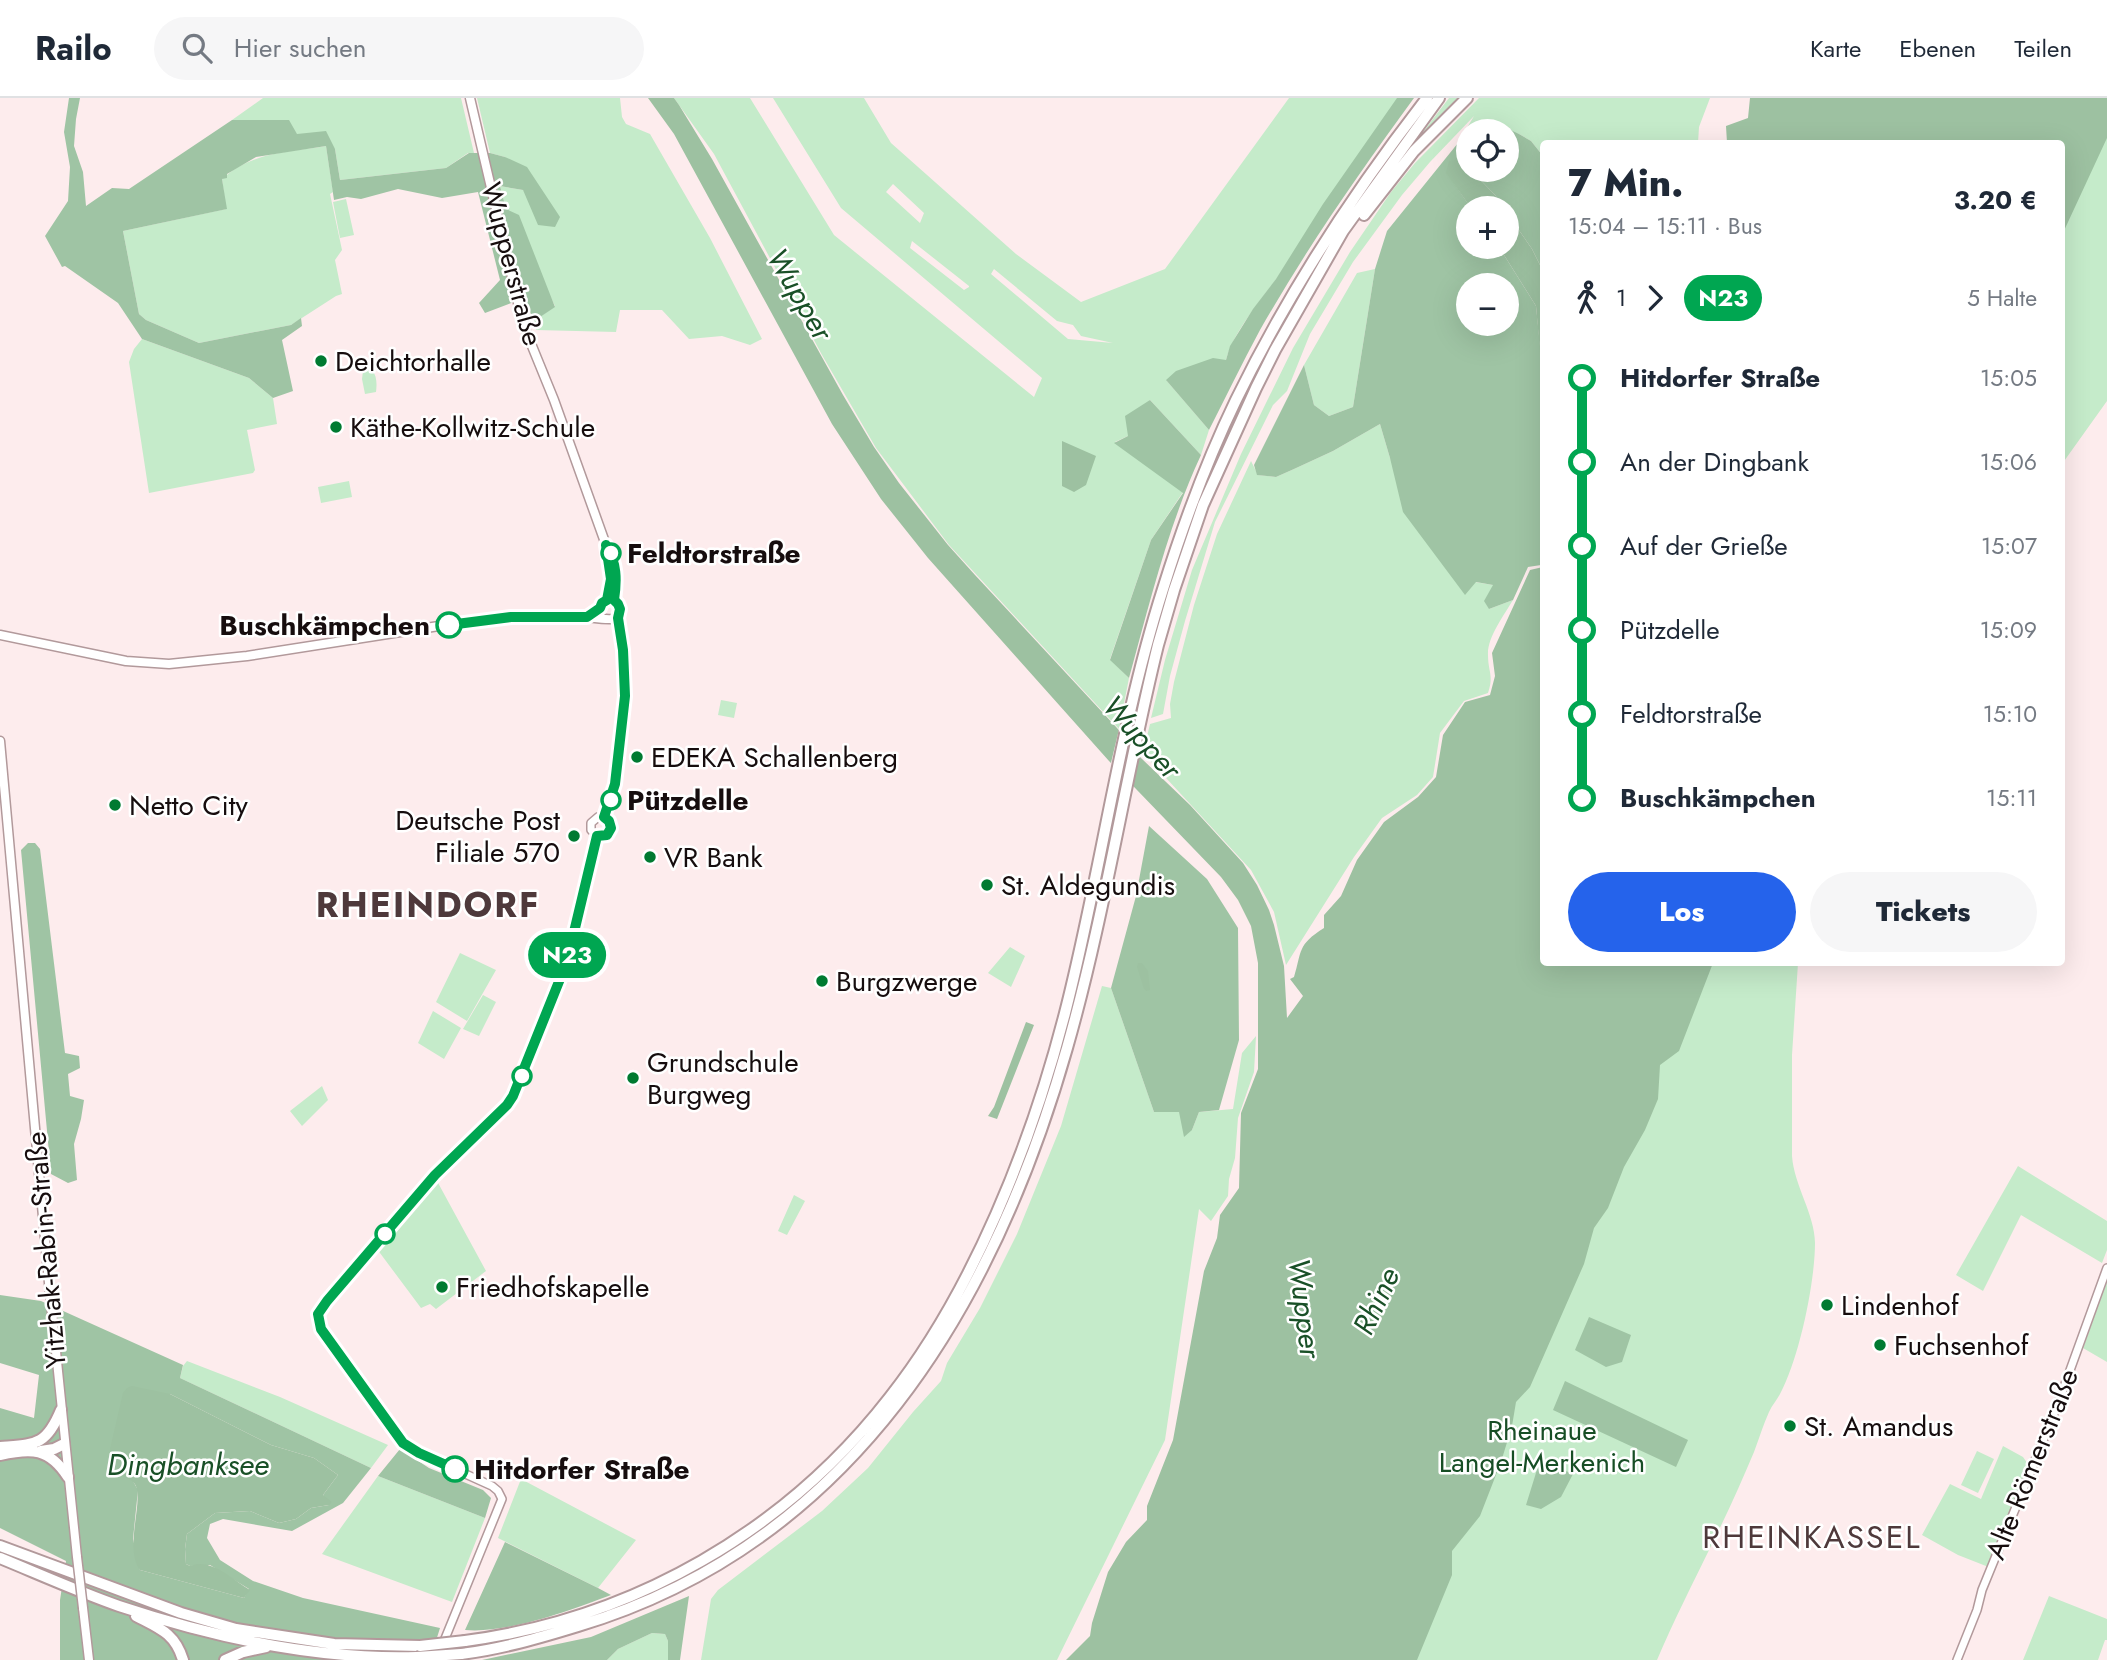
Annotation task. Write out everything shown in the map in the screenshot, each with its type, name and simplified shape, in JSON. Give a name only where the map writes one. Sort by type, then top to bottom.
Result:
[{"type":"highway","points":[[0,1546],[181,1613],[246,1631],[334,1644],[461,1654],[518,1644],[644,1603],[704,1573],[758,1539],[806,1502],[839,1471],[887,1419],[946,1334],[1015,1197],[1047,1112],[1084,981],[1116,834],[1163,591],[1183,530],[1235,401],[1339,220],[1427,98]]},
{"type":"highway","points":[[0,1558],[118,1605],[270,1647],[322,1654],[419,1651],[515,1633],[596,1610],[650,1588],[710,1558],[765,1521],[843,1452],[890,1397],[926,1347],[961,1284],[1002,1200],[1026,1141],[1064,1018],[1107,825],[1144,681],[1203,505],[1256,388],[1343,231],[1438,98]]},
{"type":"highway","points":[[1316,279],[1391,178],[1467,98]]},
{"type":"highway","points":[[38,1447],[52,1429],[61,1410]]},
{"type":"highway","points":[[0,1455],[54,1441],[64,1444]]},
{"type":"highway","points":[[0,1447],[38,1447],[51,1457],[68,1477]]},
{"type":"highway","points":[[0,1537],[22,1548],[34,1558]]},
{"type":"highway","points":[[118,1605],[167,1632],[184,1660]]},
{"type":"highway","points":[[225,1660],[243,1652],[270,1647]]},
{"type":"main road","name":"Wupperstraße","points":[[470,98],[523,324],[612,555],[617,576],[610,600],[620,608],[608,616]]},
{"type":"main road","points":[[0,635],[127,661],[169,664],[247,656],[490,618],[608,616],[602,603],[610,600]]},
{"type":"main road","name":"Yitzhak-Rabin-Straße","points":[[0,741],[64,1444],[89,1660]]},
{"type":"street","points":[[604,817],[615,784],[625,704],[625,670],[620,632],[608,616]]},
{"type":"street","points":[[604,817],[610,822],[610,831],[605,836],[597,836],[591,830],[591,823],[596,818],[604,817]]},
{"type":"street","points":[[437,1660],[502,1499],[492,1486],[403,1443],[321,1329],[318,1314],[435,1175],[513,1096],[560,979],[597,836]]},
{"type":"street","name":"Alte Römerstraße","points":[[1957,1660],[1982,1590],[2056,1409],[2107,1268]]},
{"type":"green space","points":[[263,98],[461,98],[474,153],[468,153],[446,168],[340,180],[335,149],[297,134],[232,120]]},
{"type":"green space","points":[[477,98],[620,98],[622,117],[626,124],[650,134],[710,238],[762,339],[750,345],[722,336],[689,339],[662,310],[620,310],[616,332],[536,330],[534,321],[555,306],[506,209],[500,186],[523,190],[555,227],[505,157],[490,153]]},
{"type":"green space","points":[[674,98],[750,98],[834,235],[1034,397],[1042,378],[841,208],[773,98],[864,98],[891,143],[1016,254],[1081,302],[1165,269],[1289,98],[1399,98],[1248,318],[1235,338],[1226,360],[1167,381],[1209,430],[1201,455],[1150,400],[1128,436],[1115,442],[1183,492],[1151,540],[1110,659],[1129,678],[1119,729],[949,545],[876,448],[822,355],[714,154]],"holes":[[[893,184],[924,213],[920,223],[886,192]],[[912,241],[969,287],[964,290],[910,248]],[[994,269],[1057,321],[1073,325],[1081,336],[1113,343],[1068,339],[991,274]]]},
{"type":"green space","points":[[1449,98],[1461,98],[1410,149]]},
{"type":"green space","points":[[1479,98],[1710,98],[1699,127],[1698,140],[1540,140],[1540,152],[1531,141],[1519,134],[1519,119],[1472,119],[1474,116],[1471,119],[1458,119]]},
{"type":"green space","points":[[2107,98],[2107,401],[2065,460],[2065,140],[1944,140]]},
{"type":"green space","points":[[1456,121],[1456,135],[1402,195],[1353,262],[1310,334],[1287,391],[1273,405],[1215,522],[1170,676],[1163,714],[1151,718],[1192,570],[1241,454],[1293,348],[1350,252],[1391,192]]},
{"type":"green space","points":[[326,146],[333,192],[330,194],[342,250],[335,260],[342,294],[291,325],[199,343],[146,320],[139,314],[123,231],[226,209],[222,179],[233,170],[258,158]]},
{"type":"green space","points":[[346,199],[354,235],[340,238],[333,202]]},
{"type":"green space","points":[[1375,269],[1353,407],[1329,416],[1314,405],[1304,365],[1357,273]]},
{"type":"green space","points":[[142,339],[249,378],[273,398],[277,424],[247,430],[255,470],[253,473],[149,493],[129,362]]},
{"type":"green space","points":[[372,370],[376,380],[376,392],[365,394],[363,371]]},
{"type":"green space","points":[[1380,424],[1390,458],[1465,594],[1475,582],[1493,585],[1489,609],[1513,600],[1488,648],[1491,682],[1488,693],[1464,701],[1440,733],[1433,777],[1417,795],[1382,818],[1354,857],[1286,965],[1274,912],[1251,870],[1143,753],[1150,724],[1171,718],[1170,704],[1174,682],[1194,605],[1217,534],[1251,461],[1258,475],[1276,477],[1333,451]]},
{"type":"green space","points":[[349,481],[352,497],[321,503],[318,487]]},
{"type":"green space","points":[[721,700],[737,703],[734,718],[718,715]]},
{"type":"green space","points":[[1010,947],[1025,956],[1011,987],[988,973]]},
{"type":"green space","points":[[460,953],[496,970],[467,1021],[436,1002]]},
{"type":"green space","name":"Rheinaue Langel-Merkenich","points":[[1550,966],[1798,966],[1792,1055],[1792,1156],[1815,1243],[1805,1320],[1787,1379],[1767,1417],[1728,1510],[1657,1660],[1229,1660]]},
{"type":"green space","points":[[1102,986],[1111,988],[1154,1112],[1179,1112],[1192,1130],[1199,1112],[1233,1109],[1242,1053],[1256,1036],[1254,1072],[1238,1118],[1235,1158],[1228,1196],[1211,1221],[1199,1209],[1165,1440],[1057,1660],[701,1660],[711,1599],[718,1590],[822,1511],[868,1468],[941,1381],[947,1363],[980,1308],[1017,1234],[1061,1126]]},
{"type":"green space","points":[[483,995],[496,1002],[479,1036],[463,1029]]},
{"type":"green space","points":[[433,1011],[461,1028],[444,1059],[418,1043]]},
{"type":"green space","points":[[322,1086],[328,1100],[302,1126],[290,1111]]},
{"type":"green space","points":[[2018,1166],[2107,1221],[2107,1250],[2102,1263],[2021,1215],[1983,1291],[1956,1275]]},
{"type":"green space","points":[[437,1181],[486,1271],[436,1309],[430,1304],[421,1308],[377,1249]]},
{"type":"green space","points":[[794,1195],[805,1201],[787,1235],[778,1231]]},
{"type":"green space","points":[[2107,1281],[2107,1362],[2083,1348]]},
{"type":"green space","points":[[187,1361],[280,1397],[388,1445],[371,1468],[180,1378]]},
{"type":"green space","name":"RHEINKASSEL","points":[[2003,1446],[2023,1457],[2030,1467],[1990,1566],[1986,1566],[1958,1555],[1922,1535],[1950,1484],[1981,1499]]},
{"type":"green space","points":[[1977,1451],[1994,1459],[1978,1493],[1961,1485]]},
{"type":"green space","points":[[378,1476],[485,1518],[452,1602],[322,1554]]},
{"type":"green space","points":[[521,1479],[636,1540],[598,1588],[498,1538]]},
{"type":"green space","points":[[2049,1596],[2107,1619],[2107,1640],[2098,1660],[2023,1660]]},
{"type":"green space","points":[[652,1633],[665,1634],[668,1641],[668,1660],[607,1660],[618,1649]]},
{"type":"shaded area","points":[[69,98],[80,98],[74,146],[83,172],[86,206],[112,188],[129,189],[232,120],[289,120],[297,134],[326,131],[335,149],[340,180],[446,168],[469,153],[490,153],[505,157],[527,167],[560,217],[555,227],[538,225],[523,190],[500,186],[506,209],[519,215],[555,307],[534,321],[524,298],[485,313],[479,303],[500,280],[478,192],[442,198],[398,189],[361,199],[347,197],[334,200],[326,146],[256,157],[222,179],[227,209],[123,231],[139,314],[146,320],[199,343],[291,325],[301,318],[302,326],[282,340],[293,391],[273,398],[249,378],[142,339],[118,303],[65,266],[62,267],[45,236],[68,201],[70,167],[64,132]]},
{"type":"shaded area","points":[[1397,98],[1414,98],[1353,183],[1296,270],[1260,330],[1209,430],[1166,380],[1176,371],[1213,358],[1226,360],[1230,346],[1253,309]]},
{"type":"shaded area","points":[[1519,134],[1531,141],[1540,152],[1540,265],[1519,230],[1519,196],[1495,195],[1483,182],[1519,182]]},
{"type":"shaded area","points":[[1456,145],[1456,164],[1447,173],[1463,196],[1456,196],[1456,259],[1507,259],[1515,273],[1456,273],[1456,336],[1519,336],[1519,279],[1536,306],[1540,346],[1540,565],[1528,567],[1513,600],[1489,609],[1484,601],[1493,585],[1476,582],[1465,595],[1403,512],[1380,424],[1333,451],[1276,477],[1257,475],[1254,465],[1304,365],[1314,405],[1329,416],[1353,407],[1375,269],[1387,231]]},
{"type":"shaded area","points":[[1150,400],[1201,455],[1169,537],[1129,678],[1110,660],[1151,540],[1183,493],[1114,443],[1128,436],[1125,416]]},
{"type":"shaded area","points":[[1149,826],[1207,879],[1238,928],[1239,1040],[1219,1110],[1199,1112],[1192,1130],[1184,1137],[1179,1112],[1154,1112],[1111,988],[1136,896]]},
{"type":"shaded area","points":[[28,843],[35,843],[40,849],[65,1053],[79,1056],[80,1068],[68,1074],[70,1096],[84,1100],[74,1144],[77,1180],[68,1183],[51,1174],[21,850]]},
{"type":"shaded area","points":[[0,1295],[41,1301],[183,1365],[180,1378],[371,1468],[343,1503],[292,1531],[223,1519],[210,1524],[207,1538],[220,1560],[253,1581],[303,1598],[440,1628],[430,1660],[60,1660],[60,1600],[66,1561],[0,1528],[0,1408],[34,1418],[39,1375],[0,1363]],"holes":[[[170,1394],[271,1445],[314,1458],[338,1475],[323,1495],[329,1505],[311,1508],[296,1519],[279,1523],[250,1511],[215,1513],[187,1534],[186,1564],[210,1565],[249,1589],[244,1598],[140,1570],[133,1539],[138,1490],[133,1481]]]},
{"type":"shaded area","points":[[1589,1317],[1631,1335],[1622,1362],[1606,1367],[1575,1350]]},
{"type":"shaded area","points":[[1565,1381],[1688,1440],[1676,1467],[1553,1410]]},
{"type":"shaded area","points":[[400,1449],[429,1468],[483,1490],[491,1498],[485,1518],[378,1476]]},
{"type":"shaded area","points":[[1540,1460],[1573,1474],[1561,1497],[1541,1509],[1526,1505]]},
{"type":"shaded area","points":[[505,1542],[611,1595],[519,1625],[465,1630]]},
{"type":"shaded area","points":[[689,1596],[680,1660],[668,1660],[668,1641],[665,1634],[652,1633],[618,1649],[607,1660],[482,1660],[591,1637]]},
{"type":"water","points":[[648,98],[674,98],[679,105],[712,159],[843,395],[899,483],[975,575],[1117,728],[1141,758],[1190,805],[1243,863],[1257,885],[1274,925],[1284,966],[1287,1018],[1303,996],[1290,979],[1294,977],[1302,949],[1309,939],[1324,928],[1324,915],[1341,896],[1357,860],[1384,822],[1418,797],[1436,777],[1443,735],[1465,702],[1490,695],[1495,676],[1492,653],[1530,570],[1540,568],[1540,966],[1712,966],[1679,1051],[1660,1065],[1658,1099],[1645,1130],[1624,1167],[1608,1208],[1594,1228],[1584,1264],[1530,1387],[1516,1402],[1501,1462],[1480,1516],[1452,1551],[1452,1575],[1417,1660],[1066,1660],[1090,1636],[1108,1572],[1126,1542],[1147,1520],[1147,1506],[1173,1440],[1204,1271],[1217,1238],[1220,1215],[1239,1188],[1241,1113],[1258,1069],[1258,963],[1251,926],[1238,900],[1221,877],[1109,761],[928,558],[881,499],[832,424],[674,134]]},
{"type":"water","points":[[1750,98],[2107,98],[2107,138],[2065,229],[2065,140],[1727,140],[1726,126],[1748,118]]},
{"type":"water","points":[[1456,160],[1456,182],[1483,182],[1496,196],[1462,196],[1446,173],[1449,161]]},
{"type":"water","points":[[1519,230],[1540,265],[1540,352],[1536,306],[1519,279],[1519,273],[1515,273],[1507,259],[1519,259]]},
{"type":"water","points":[[1062,441],[1096,456],[1086,485],[1074,492],[1062,486]]},
{"type":"water","points":[[1138,963],[1142,963],[1148,971],[1150,990],[1144,989]]},
{"type":"water","points":[[1026,1022],[1034,1025],[997,1119],[988,1116],[994,1107]]},
{"type":"water","name":"Dingbanksee","points":[[132,1386],[170,1394],[271,1445],[314,1458],[338,1475],[323,1495],[332,1502],[311,1508],[296,1519],[279,1523],[250,1511],[215,1513],[187,1534],[186,1564],[206,1565],[222,1571],[250,1590],[244,1598],[140,1570],[134,1549],[137,1490],[132,1481],[115,1472],[110,1449],[123,1393]]},
{"type":"pier","points":[[1120,725],[1140,751],[1132,791],[1110,767]]},
{"type":"bus line","name":"N23","points":[[449,625],[490,618],[587,617],[607,600],[611,579],[606,545],[612,555],[617,576],[614,600],[620,609],[618,618],[625,670],[620,755],[612,798],[604,817],[611,824],[611,828],[607,835],[597,836],[560,979],[520,1081],[507,1105],[435,1175],[318,1314],[321,1329],[403,1443],[455,1469]]},
{"type":"place","name":"Deichtorhalle","points":[[321,361]]},
{"type":"place","name":"Käthe-Kollwitz-Schule","points":[[336,427]]},
{"type":"place","name":"Feldtorstraße","points":[[611,553]]},
{"type":"place","name":"Buschkämpchen","points":[[449,625]]},
{"type":"place","name":"EDEKA Schallenberg","points":[[637,757]]},
{"type":"place","name":"Pützdelle","points":[[611,800]]},
{"type":"place","name":"Netto City","points":[[115,805]]},
{"type":"place","name":"Deutsche Post Filiale 570","points":[[574,836]]},
{"type":"place","name":"VR Bank","points":[[650,857]]},
{"type":"place","name":"St. Aldegundis","points":[[987,885]]},
{"type":"place","name":"Burgzwerge","points":[[822,981]]},
{"type":"place","name":"Grundschule Burgweg","points":[[633,1078]]},
{"type":"place","name":"Friedhofskapelle","points":[[442,1287]]},
{"type":"place","name":"Lindenhof","points":[[1827,1305]]},
{"type":"place","name":"Fuchsenhof","points":[[1880,1345]]},
{"type":"place","name":"St. Amandus","points":[[1790,1426]]},
{"type":"place","name":"Hitdorfer Straße","points":[[455,1469]]},
{"type":"district","name":"RHEINDORF","points":[[428,905]]},
{"type":"district","name":"RHEINKASSEL","points":[[1812,1537]]},
{"type":"water label","name":"Wupper","points":[[800,294]]},
{"type":"water label","name":"Wupper","points":[[1142,737]]},
{"type":"water label","name":"Rhine","points":[[1376,1301]]},
{"type":"water label","name":"Wupper","points":[[1305,1308]]}]
